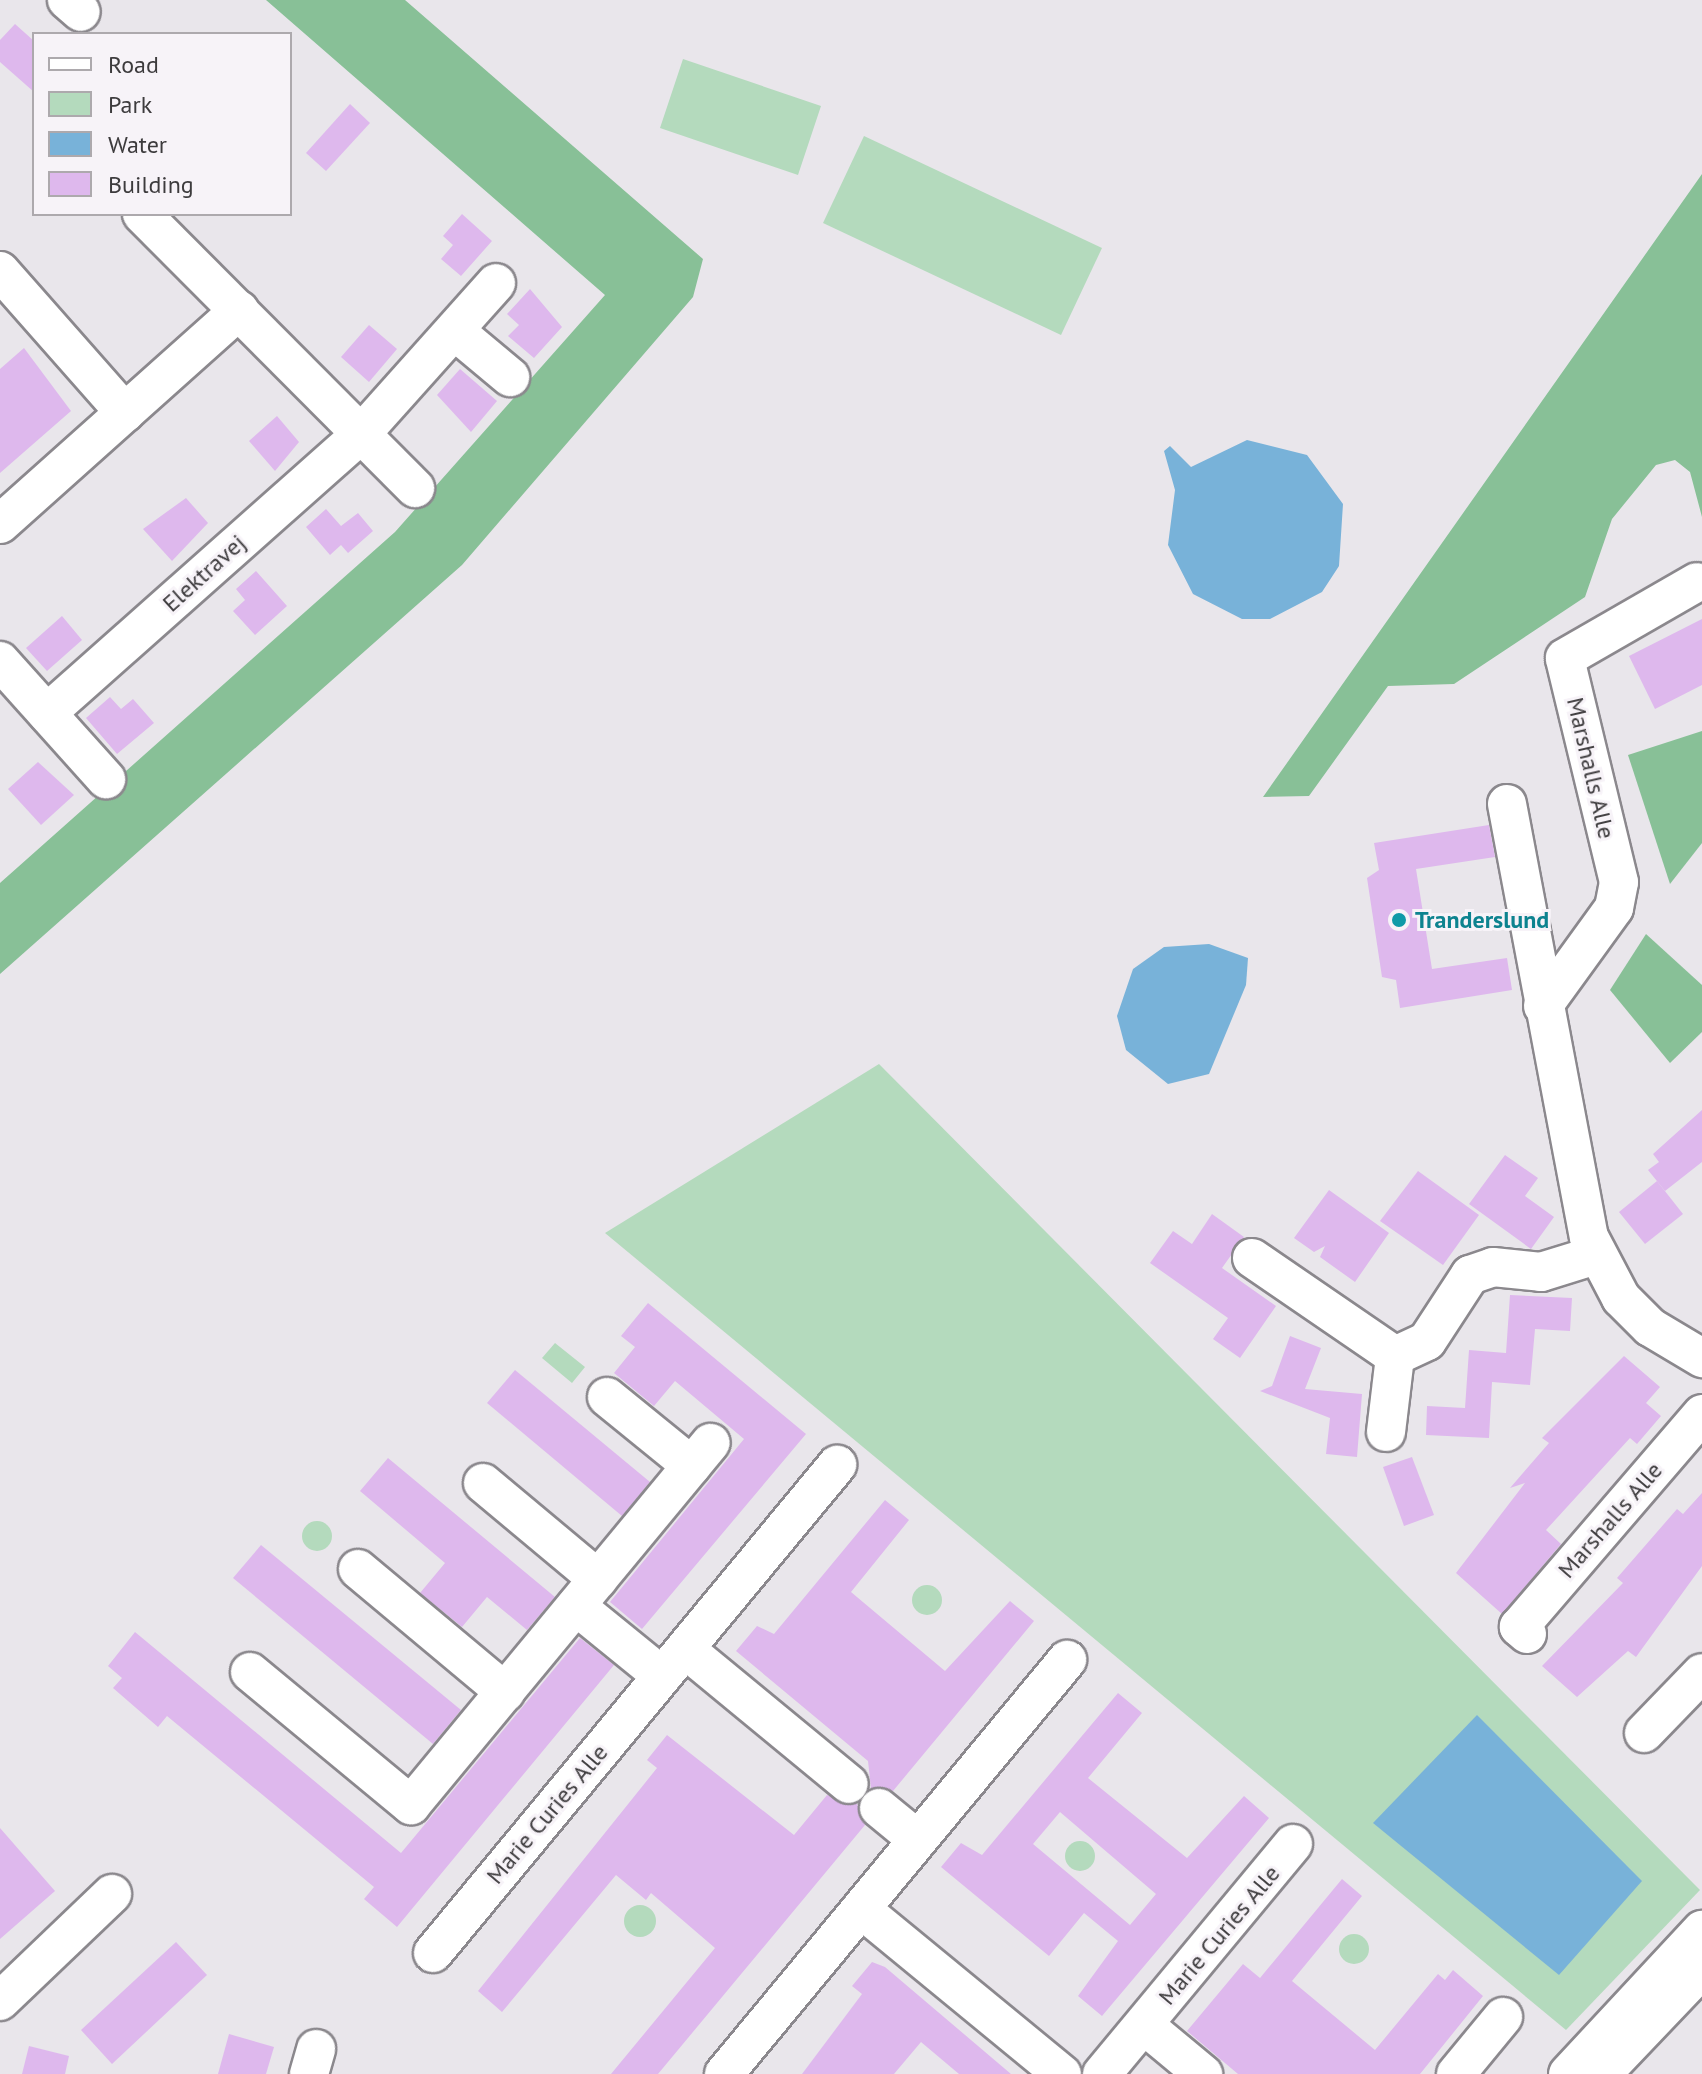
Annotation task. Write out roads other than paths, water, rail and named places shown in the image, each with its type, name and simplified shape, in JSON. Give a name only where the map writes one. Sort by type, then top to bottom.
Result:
[{"type":"street","points":[[144,216],[415,488]]},
{"type":"street","points":[[0,271],[125,413]]},
{"type":"street","name":"Elektravej","points":[[47,713],[362,433],[496,283]]},
{"type":"street","points":[[0,524],[239,310]]},
{"type":"street","points":[[455,331],[510,377]]},
{"type":"street","name":"Marshalls Alle","points":[[1543,1006],[1614,908],[1619,882],[1565,658],[1697,582]]},
{"type":"street","points":[[0,661],[106,779]]},
{"type":"street","points":[[1507,804],[1543,1006],[1596,1255],[1612,1286],[1650,1327],[1702,1358]]},
{"type":"street","points":[[1395,1356],[1427,1341],[1470,1275],[1493,1267],[1541,1272],[1596,1255]]},
{"type":"street","points":[[1252,1258],[1395,1356]]},
{"type":"street","points":[[1386,1432],[1395,1356]]},
{"type":"street","points":[[250,1672],[411,1805],[701,1455],[607,1397]]},
{"type":"street","name":"Marshalls Alle","points":[[1523,1630],[1686,1450],[1702,1414]]},
{"type":"street","name":"Marie Curies Alle","points":[[433,1953],[837,1465]]},
{"type":"street","points":[[483,1483],[587,1592],[673,1662],[849,1784]]},
{"type":"street","points":[[358,1569],[505,1692]]},
{"type":"street","points":[[724,2074],[1067,1660]]},
{"type":"street","points":[[1644,1733],[1702,1673]]},
{"type":"street","points":[[879,1808],[918,1840]]},
{"type":"street","name":"Marie Curies Alle","points":[[1102,2074],[1293,1844]]},
{"type":"street","points":[[0,2001],[112,1894]]},
{"type":"street","points":[[861,1909],[1062,2074]]},
{"type":"street","points":[[1568,2074],[1702,1930]]},
{"type":"street","points":[[1602,2074],[1702,1969]]},
{"type":"street","points":[[1456,2074],[1503,2017]]},
{"type":"street","name":"Marie Curies Alle","points":[[1144,2025],[1203,2074]]},
{"type":"water","points":[[1247,440],[1307,455],[1343,504],[1339,566],[1322,592],[1270,619],[1242,619],[1193,594],[1168,545],[1175,490],[1164,451],[1170,446],[1191,467]]},
{"type":"water","points":[[1209,944],[1248,958],[1246,985],[1209,1074],[1168,1084],[1126,1050],[1117,1016],[1133,969],[1164,947]]},
{"type":"water","points":[[1477,1715],[1642,1881],[1559,1975],[1373,1823]]},
{"type":"place","name":"Tranderslund","points":[[1399,920]]}]
